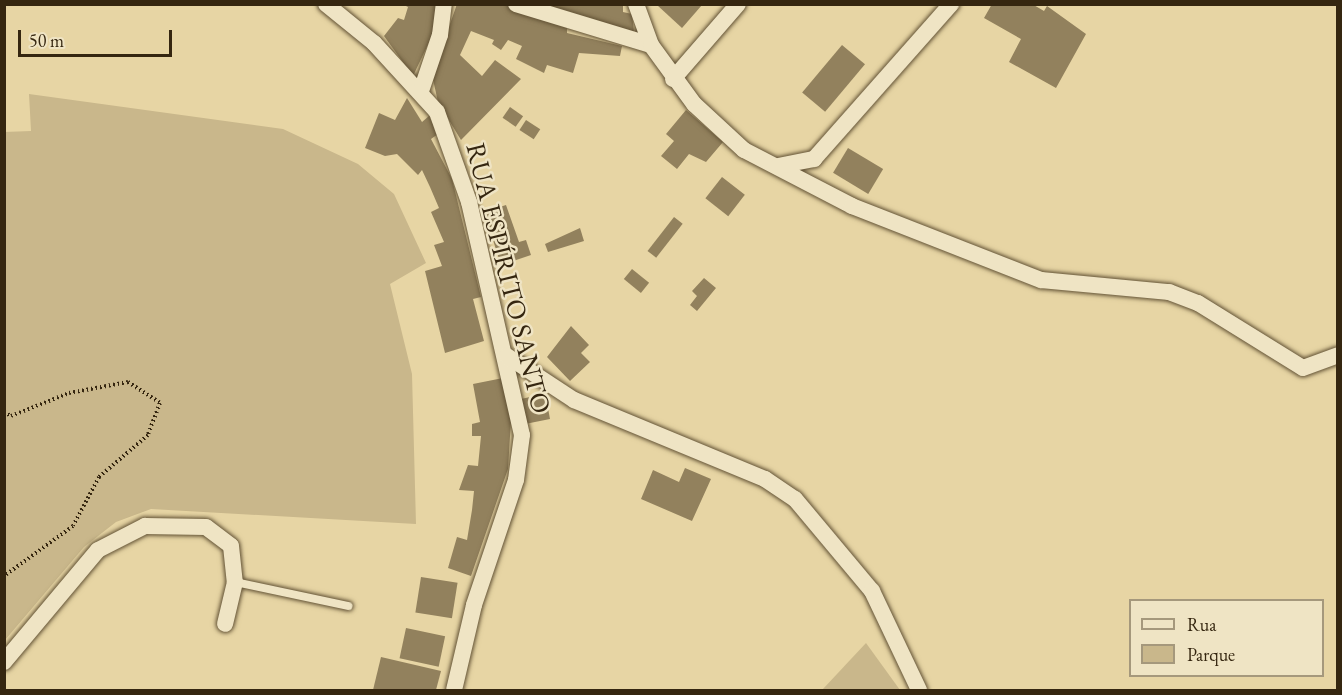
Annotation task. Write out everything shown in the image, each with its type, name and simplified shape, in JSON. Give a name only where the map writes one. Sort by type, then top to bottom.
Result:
[{"type":"street","name":"RUA ESPÍRITO SANTO","points":[[327,4],[421,91],[437,112],[469,202],[507,356],[522,454],[454,690]]},
{"type":"street","points":[[421,91],[441,35],[444,4]]},
{"type":"street","points":[[636,4],[651,45],[673,79],[744,150],[852,206],[1041,280],[1168,292],[1198,303],[1303,368],[1338,355]]},
{"type":"street","points":[[673,79],[738,4]]},
{"type":"street","points":[[778,166],[814,159],[951,4]]},
{"type":"street","points":[[522,7],[651,45]]},
{"type":"street","points":[[507,356],[574,400],[765,479],[795,499],[872,591],[920,690]]},
{"type":"street","points":[[4,662],[98,550],[145,526],[184,523],[222,535],[231,546],[235,582],[225,624]]},
{"type":"lane","points":[[235,582],[348,606]]},
{"type":"path","points":[[4,412],[11,416],[69,393],[128,382],[160,403],[148,435],[99,477],[73,526],[4,576]]},
{"type":"green space","points":[[29,94],[283,129],[358,164],[394,194],[426,263],[390,284],[412,374],[416,524],[151,509],[116,522],[84,547],[5,640],[4,132],[31,131]]},
{"type":"green space","points":[[866,643],[900,690],[822,690]]},
{"type":"building","points":[[402,4],[436,4],[433,34],[413,76],[384,36],[398,18],[404,20],[408,7]]},
{"type":"building","points":[[457,4],[505,4],[567,27],[567,33],[622,46],[620,56],[579,53],[573,73],[547,65],[544,73],[516,59],[522,46],[508,40],[501,50],[492,44],[494,40],[471,31],[460,55],[482,76],[495,60],[521,79],[461,140],[438,102],[432,75]]},
{"type":"building","points":[[532,4],[623,4],[623,12],[632,14],[634,32]]},
{"type":"building","points":[[992,4],[1032,4],[1044,11],[1047,6],[1086,34],[1056,88],[1009,62],[1021,39],[984,18]]},
{"type":"building","points":[[657,5],[702,5],[682,28]]},
{"type":"building","points":[[842,45],[865,64],[825,112],[802,92]]},
{"type":"building","points":[[407,98],[422,122],[429,116],[438,134],[431,139],[452,179],[481,297],[473,299],[484,341],[445,353],[425,271],[442,266],[434,245],[444,242],[431,212],[439,208],[422,170],[418,175],[397,154],[385,156],[365,148],[379,113],[395,120]]},
{"type":"building","points":[[510,107],[523,116],[516,127],[503,118]]},
{"type":"building","points":[[686,110],[723,142],[706,162],[689,154],[677,169],[661,156],[674,141],[666,134]]},
{"type":"building","points":[[526,120],[540,129],[534,139],[519,130]]},
{"type":"building","points":[[848,148],[883,169],[868,194],[833,173]]},
{"type":"building","points":[[722,177],[745,195],[728,216],[705,198]]},
{"type":"building","points":[[506,205],[519,242],[526,240],[531,255],[501,265],[484,212]]},
{"type":"building","points":[[674,217],[683,224],[656,258],[648,251]]},
{"type":"building","points":[[580,228],[584,241],[548,252],[545,244]]},
{"type":"building","points":[[632,269],[649,283],[641,293],[624,279]]},
{"type":"building","points":[[704,278],[716,288],[697,311],[690,305],[697,296],[692,291]]},
{"type":"building","points":[[571,326],[589,345],[581,353],[590,362],[570,381],[547,357]]},
{"type":"building","points":[[503,378],[511,420],[508,469],[471,576],[448,568],[457,537],[467,540],[472,510],[474,491],[459,490],[468,465],[478,466],[481,436],[472,436],[472,424],[480,422],[473,384]]},
{"type":"building","points":[[539,395],[546,398],[550,419],[525,424],[521,399]]},
{"type":"building","points":[[685,468],[711,479],[692,521],[641,499],[653,470],[679,482]]},
{"type":"building","points":[[421,577],[458,583],[452,618],[415,613]]},
{"type":"building","points":[[406,628],[445,636],[439,667],[400,658]]},
{"type":"building","points":[[381,657],[441,671],[436,690],[373,690]]}]
